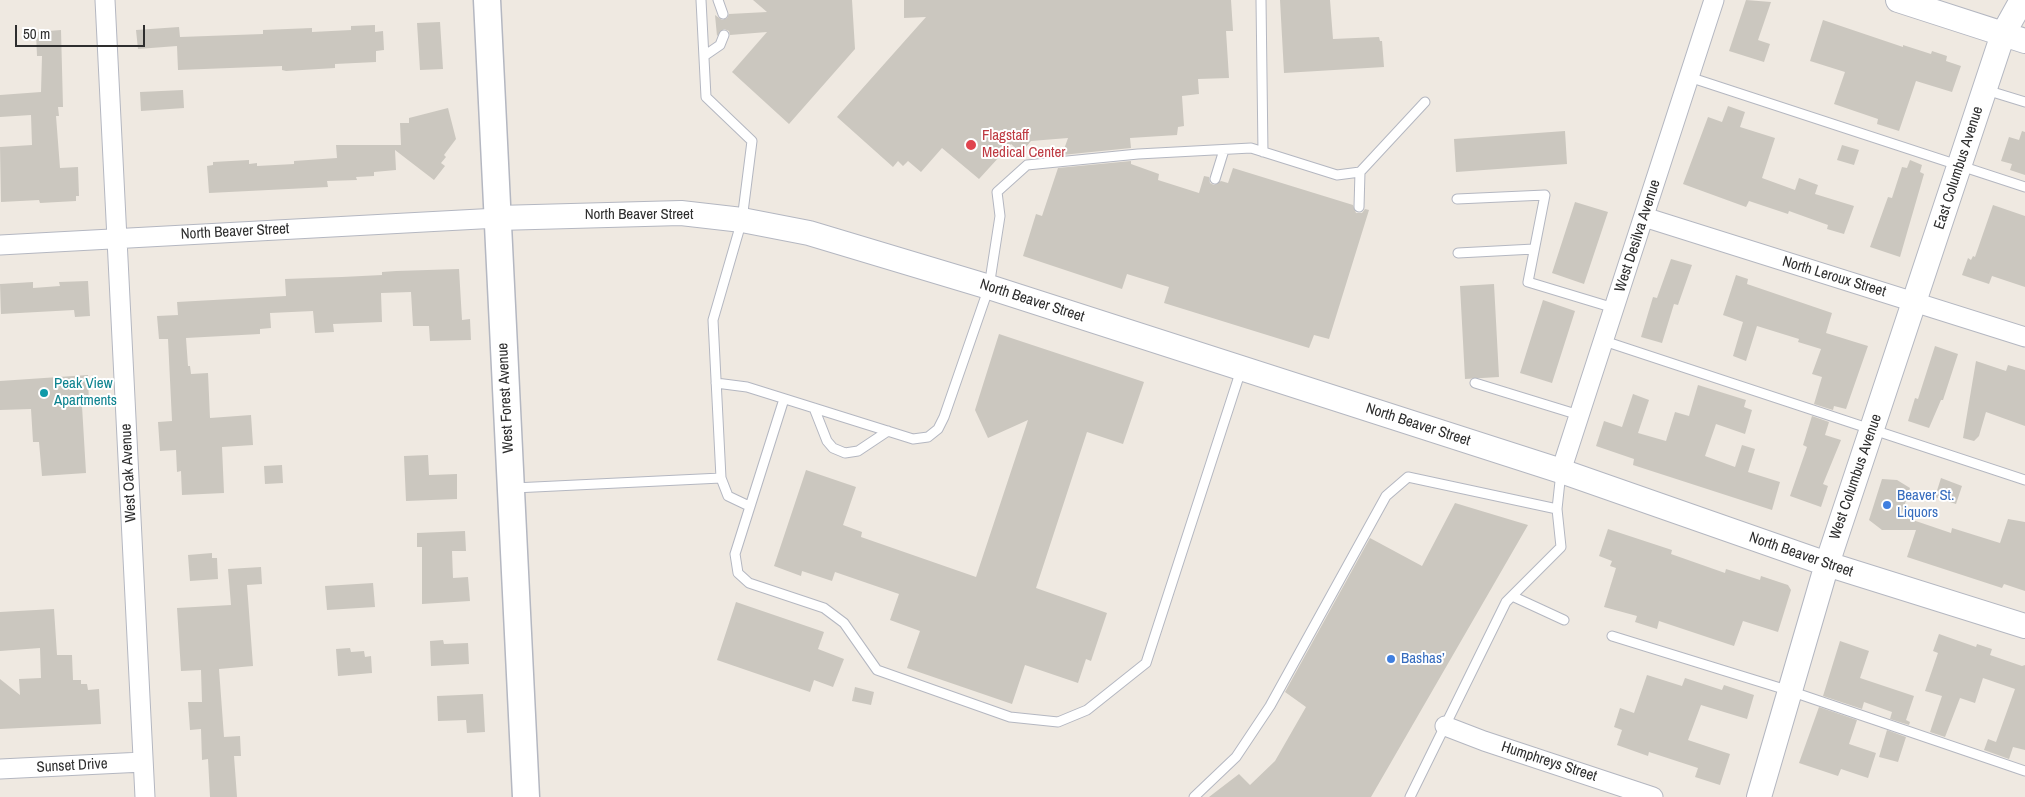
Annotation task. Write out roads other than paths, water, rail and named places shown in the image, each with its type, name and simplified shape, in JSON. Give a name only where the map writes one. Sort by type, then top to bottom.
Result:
[{"type":"main road","name":"West Forest Avenue","points":[[487,0],[526,797]]},
{"type":"street","name":"West Oak Avenue","points":[[105,0],[145,797]]},
{"type":"street","name":"West Desilva Avenue","points":[[1561,471],[1714,0]]},
{"type":"street","points":[[1898,0],[1922,4],[2014,37]]},
{"type":"street","name":"East Columbus Avenue","points":[[1915,302],[1985,90],[2014,37],[2022,0]]},
{"type":"street","name":"North Beaver Street","points":[[0,245],[498,218],[681,213],[742,220],[809,233],[989,287],[1561,471],[1827,564],[2025,626]]},
{"type":"street","name":"North Leroux Street","points":[[1644,217],[2025,337]]},
{"type":"street","name":"West Columbus Avenue","points":[[1759,797],[1827,564],[1915,302]]},
{"type":"street","name":"Humphreys Street","points":[[1445,726],[1484,741],[1653,797]]},
{"type":"street","name":"Sunset Drive","points":[[0,769],[144,762]]},
{"type":"lane","points":[[701,0],[706,97],[752,141],[742,220],[713,320],[721,478],[728,496],[749,506]]},
{"type":"lane","points":[[718,0],[723,14]]},
{"type":"lane","points":[[1261,0],[1264,152]]},
{"type":"lane","points":[[704,56],[720,45],[724,35]]},
{"type":"lane","points":[[1689,77],[2025,187]]},
{"type":"lane","points":[[1985,90],[2025,102]]},
{"type":"lane","points":[[716,383],[747,387],[912,439],[928,437],[938,429],[989,287],[1000,216],[997,192],[1027,165],[1138,154],[1251,148],[1337,175],[1360,172],[1425,102]]},
{"type":"lane","points":[[1215,179],[1224,150]]},
{"type":"lane","points":[[1359,207],[1360,172]]},
{"type":"lane","points":[[1457,199],[1545,194],[1528,282],[1614,308]]},
{"type":"lane","points":[[1458,253],[1534,249]]},
{"type":"lane","points":[[1604,341],[2025,480]]},
{"type":"lane","points":[[784,399],[749,506],[736,554],[738,573],[749,583],[824,608],[844,623],[878,670],[1010,717],[1058,722],[1087,710],[1146,663],[1241,368]]},
{"type":"lane","points":[[1475,384],[1579,415]]},
{"type":"lane","points":[[814,408],[827,441],[833,448],[845,453],[858,451],[888,431]]},
{"type":"lane","points":[[1410,797],[1506,602],[1560,547],[1557,508],[1561,471]]},
{"type":"lane","points":[[1194,797],[1241,750],[1270,706],[1386,496],[1408,477],[1557,508]]},
{"type":"lane","points":[[511,488],[721,478]]},
{"type":"lane","points":[[1512,596],[1564,620]]},
{"type":"lane","points":[[1612,636],[1790,691],[2025,771]]},
{"type":"place","name":"Flagstaff Medical Center","points":[[971,145]]},
{"type":"place","name":"Peak View Apartments","points":[[44,393]]},
{"type":"place","name":"Beaver St. Liquors","points":[[1887,505]]},
{"type":"place","name":"Bashas’","points":[[1391,659]]}]
